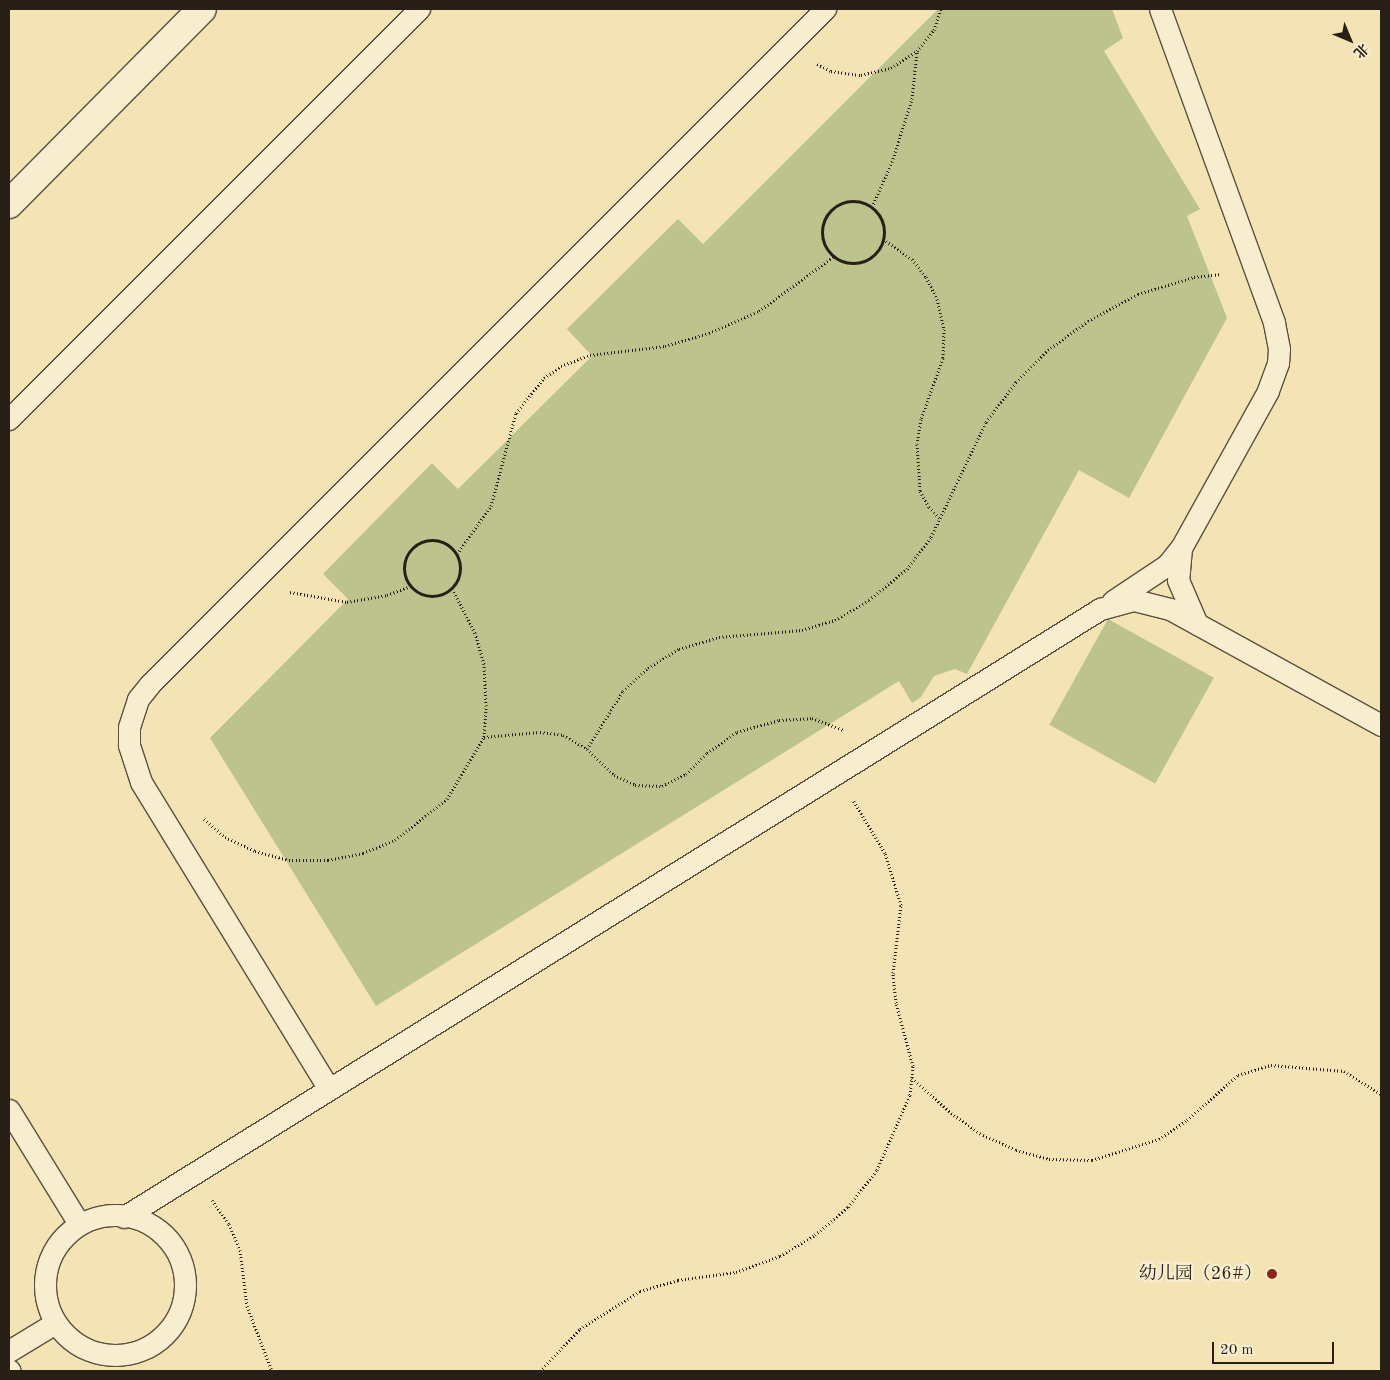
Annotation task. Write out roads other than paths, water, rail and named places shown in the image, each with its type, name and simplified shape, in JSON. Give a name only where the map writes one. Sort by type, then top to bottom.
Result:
[{"type":"street","points":[[9,204],[202,9]]},
{"type":"lane","points":[[9,419],[419,9]]},
{"type":"lane","points":[[329,1089],[141,782],[129,745],[133,712],[150,684],[825,9]]},
{"type":"lane","points":[[124,1217],[1100,609],[1167,565],[1181,548],[1268,391],[1278,363],[1278,337],[1160,9]]},
{"type":"lane","points":[[1181,548],[1178,580],[1189,610],[1198,625]]},
{"type":"lane","points":[[1100,609],[1119,602],[1150,602],[1198,625],[1381,725]]},
{"type":"lane","points":[[9,1110],[79,1224]]},
{"type":"lane","points":[[100,1216],[143,1220],[161,1232],[175,1248],[184,1269],[183,1298],[180,1312],[168,1330],[152,1345],[132,1354],[110,1356],[88,1351],[69,1340],[55,1323],[46,1302],[44,1280],[50,1258],[62,1238],[79,1224],[100,1216]]},
{"type":"lane","points":[[9,1351],[55,1323]]},
{"type":"place","name":"幼儿园（26#）","points":[[1272,1274]]}]
